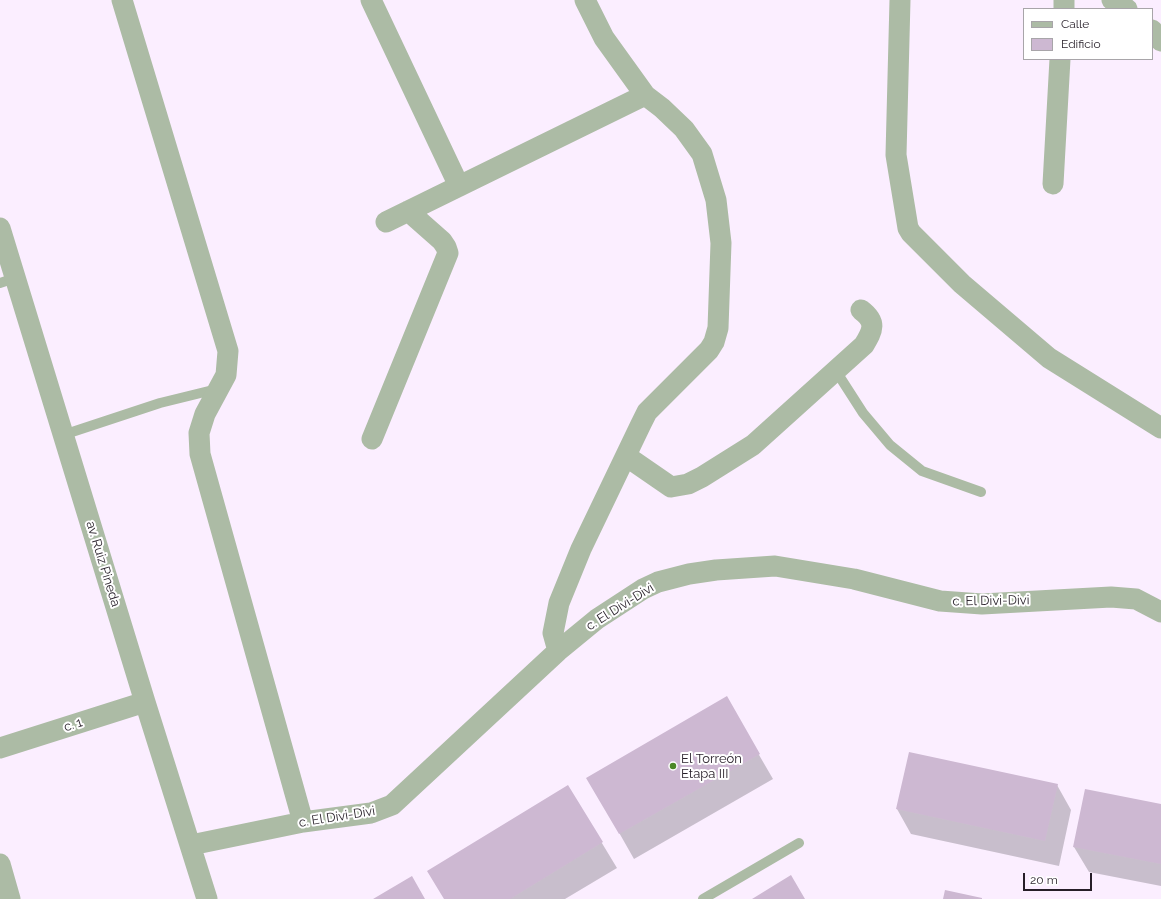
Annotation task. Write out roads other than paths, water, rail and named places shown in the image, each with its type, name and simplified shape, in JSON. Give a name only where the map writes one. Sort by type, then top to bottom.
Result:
[{"type":"street","points":[[122,0],[228,351],[226,375],[205,414],[198,434],[200,454],[303,822]]},
{"type":"street","points":[[371,0],[459,186]]},
{"type":"street","points":[[558,651],[553,633],[558,603],[581,549],[647,412],[709,350],[714,342],[718,328],[721,243],[716,200],[702,154],[684,129],[662,108],[645,95],[604,38],[585,0]]},
{"type":"street","points":[[900,0],[896,156],[908,228],[911,233],[962,284],[1043,353],[1161,428]]},
{"type":"street","points":[[1112,0],[1124,8]]},
{"type":"street","points":[[1153,31],[1161,41]]},
{"type":"street","points":[[1053,184],[1060,60]]},
{"type":"street","points":[[386,222],[645,95]]},
{"type":"street","points":[[372,439],[448,254],[442,241],[408,211]]},
{"type":"street","name":"av. Ruiz Pineda","points":[[0,228],[8,280],[63,435],[207,899]]},
{"type":"street","points":[[626,456],[671,487],[688,484],[702,477],[753,445],[864,345],[871,334],[872,324],[868,316],[861,310]]},
{"type":"street","name":"c. El Divi-Divi","points":[[191,845],[303,822],[371,813],[392,805],[558,651],[596,619],[643,589],[658,582],[688,574],[716,570],[775,566],[854,579],[940,601],[982,604],[1111,597],[1136,600],[1161,612]]},
{"type":"street","points":[[0,744],[145,702]]},
{"type":"street","name":"c. 1","points":[[0,748],[145,702]]},
{"type":"street","points":[[0,864],[10,899]]},
{"type":"lane","points":[[836,370],[863,413],[890,445],[922,471],[981,492]]},
{"type":"lane","points":[[63,435],[160,404],[219,389]]},
{"type":"lane","points":[[703,899],[799,843]]},
{"type":"place","name":"El Torreón Etapa III","points":[[673,766]]}]
